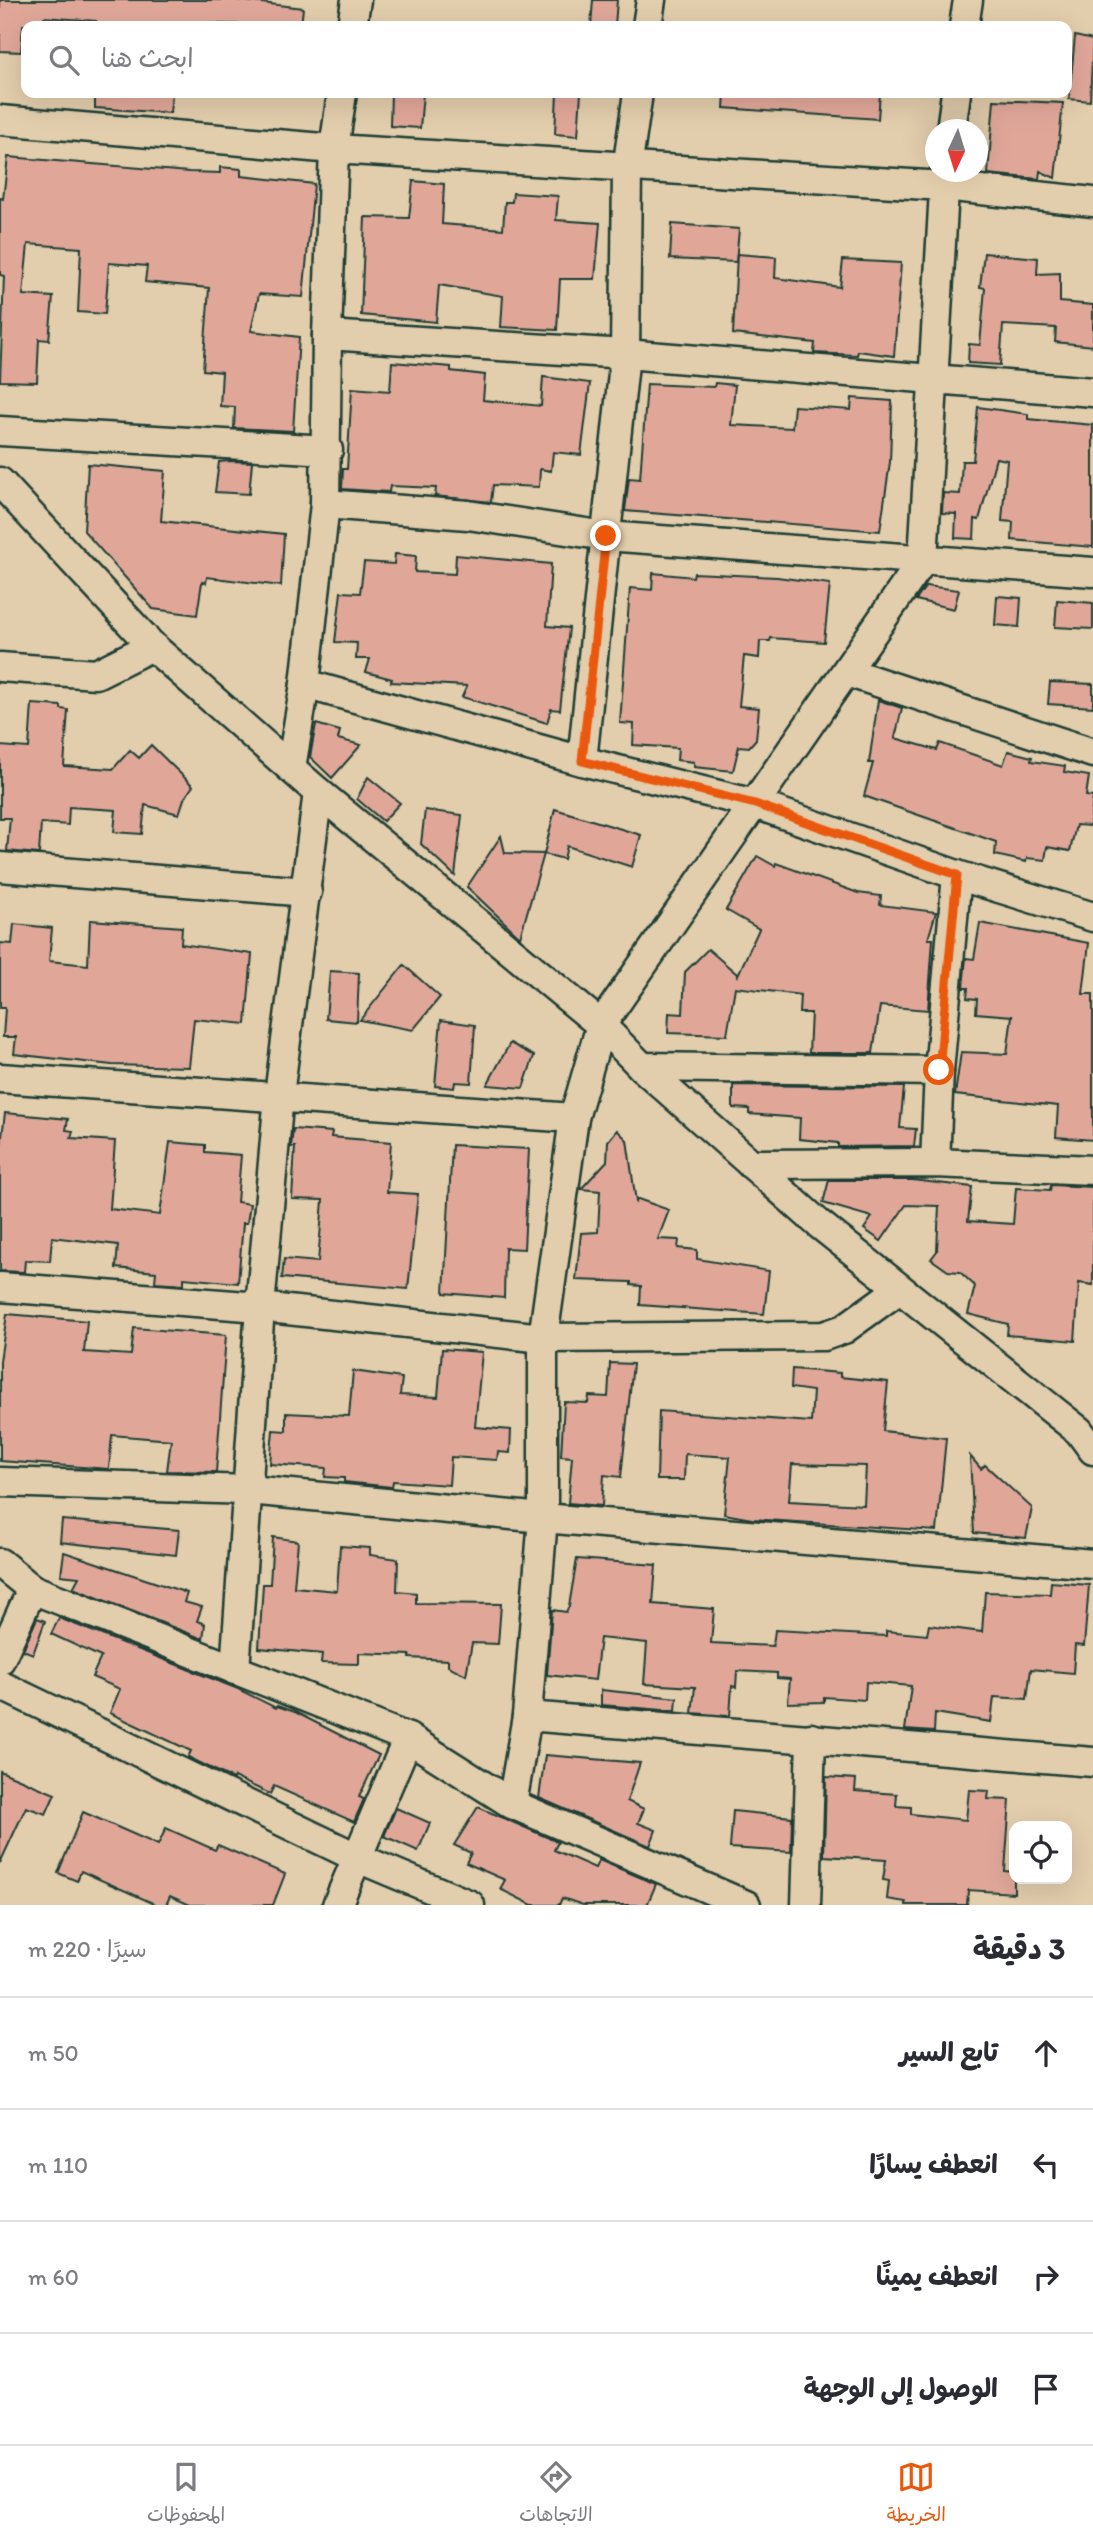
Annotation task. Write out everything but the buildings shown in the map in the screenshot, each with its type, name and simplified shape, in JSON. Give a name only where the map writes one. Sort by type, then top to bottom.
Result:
[{"type":"street","points":[[353,21],[356,0]]},
{"type":"street","points":[[648,21],[651,0]]},
{"type":"street","points":[[965,21],[968,0]]},
{"type":"street","points":[[291,768],[326,504],[327,335],[334,149],[341,98]]},
{"type":"street","points":[[582,761],[625,354],[627,169],[637,98]]},
{"type":"street","points":[[952,119],[955,98]]},
{"type":"street","points":[[0,120],[334,149],[627,169],[925,178]]},
{"type":"street","points":[[513,1804],[527,1716],[543,1518],[543,1338],[573,1118],[601,1025],[923,560],[945,182]]},
{"type":"street","points":[[964,182],[1093,202]]},
{"type":"street","points":[[327,335],[625,354],[1093,392]]},
{"type":"street","points":[[0,431],[328,450]]},
{"type":"street","points":[[0,482],[152,646],[318,792],[601,1025],[642,1067],[898,1290],[1079,1431],[1093,1450]]},
{"type":"street","points":[[326,504],[468,515],[606,536],[1093,572]]},
{"type":"street","points":[[0,667],[96,674],[152,646]]},
{"type":"street","points":[[847,672],[1093,753]]},
{"type":"street","points":[[304,684],[582,761],[755,804],[957,875],[1093,917]]},
{"type":"street","points":[[235,1670],[260,1307],[279,1095],[318,792]]},
{"type":"street","points":[[0,867],[307,892]]},
{"type":"street","points":[[935,1163],[939,1070],[957,875]]},
{"type":"street","points":[[642,1067],[939,1070]]},
{"type":"street","points":[[0,1077],[573,1118]]},
{"type":"street","points":[[751,1164],[935,1163],[1093,1170]]},
{"type":"street","points":[[0,1287],[260,1307],[543,1338],[824,1336],[844,1329],[898,1290]]},
{"type":"street","points":[[0,1482],[14,1480],[249,1490],[543,1518],[1093,1564]]},
{"type":"street","points":[[0,1563],[32,1589],[408,1738],[513,1804],[746,1905]]},
{"type":"street","points":[[0,1660],[32,1589]]},
{"type":"street","points":[[0,1685],[358,1858],[470,1905]]},
{"type":"street","points":[[527,1716],[1093,1762]]},
{"type":"street","points":[[337,1905],[408,1738]]},
{"type":"street","points":[[806,1905],[811,1738]]},
{"type":"route","points":[[606,536],[582,761],[755,804],[957,875],[939,1070]]}]
